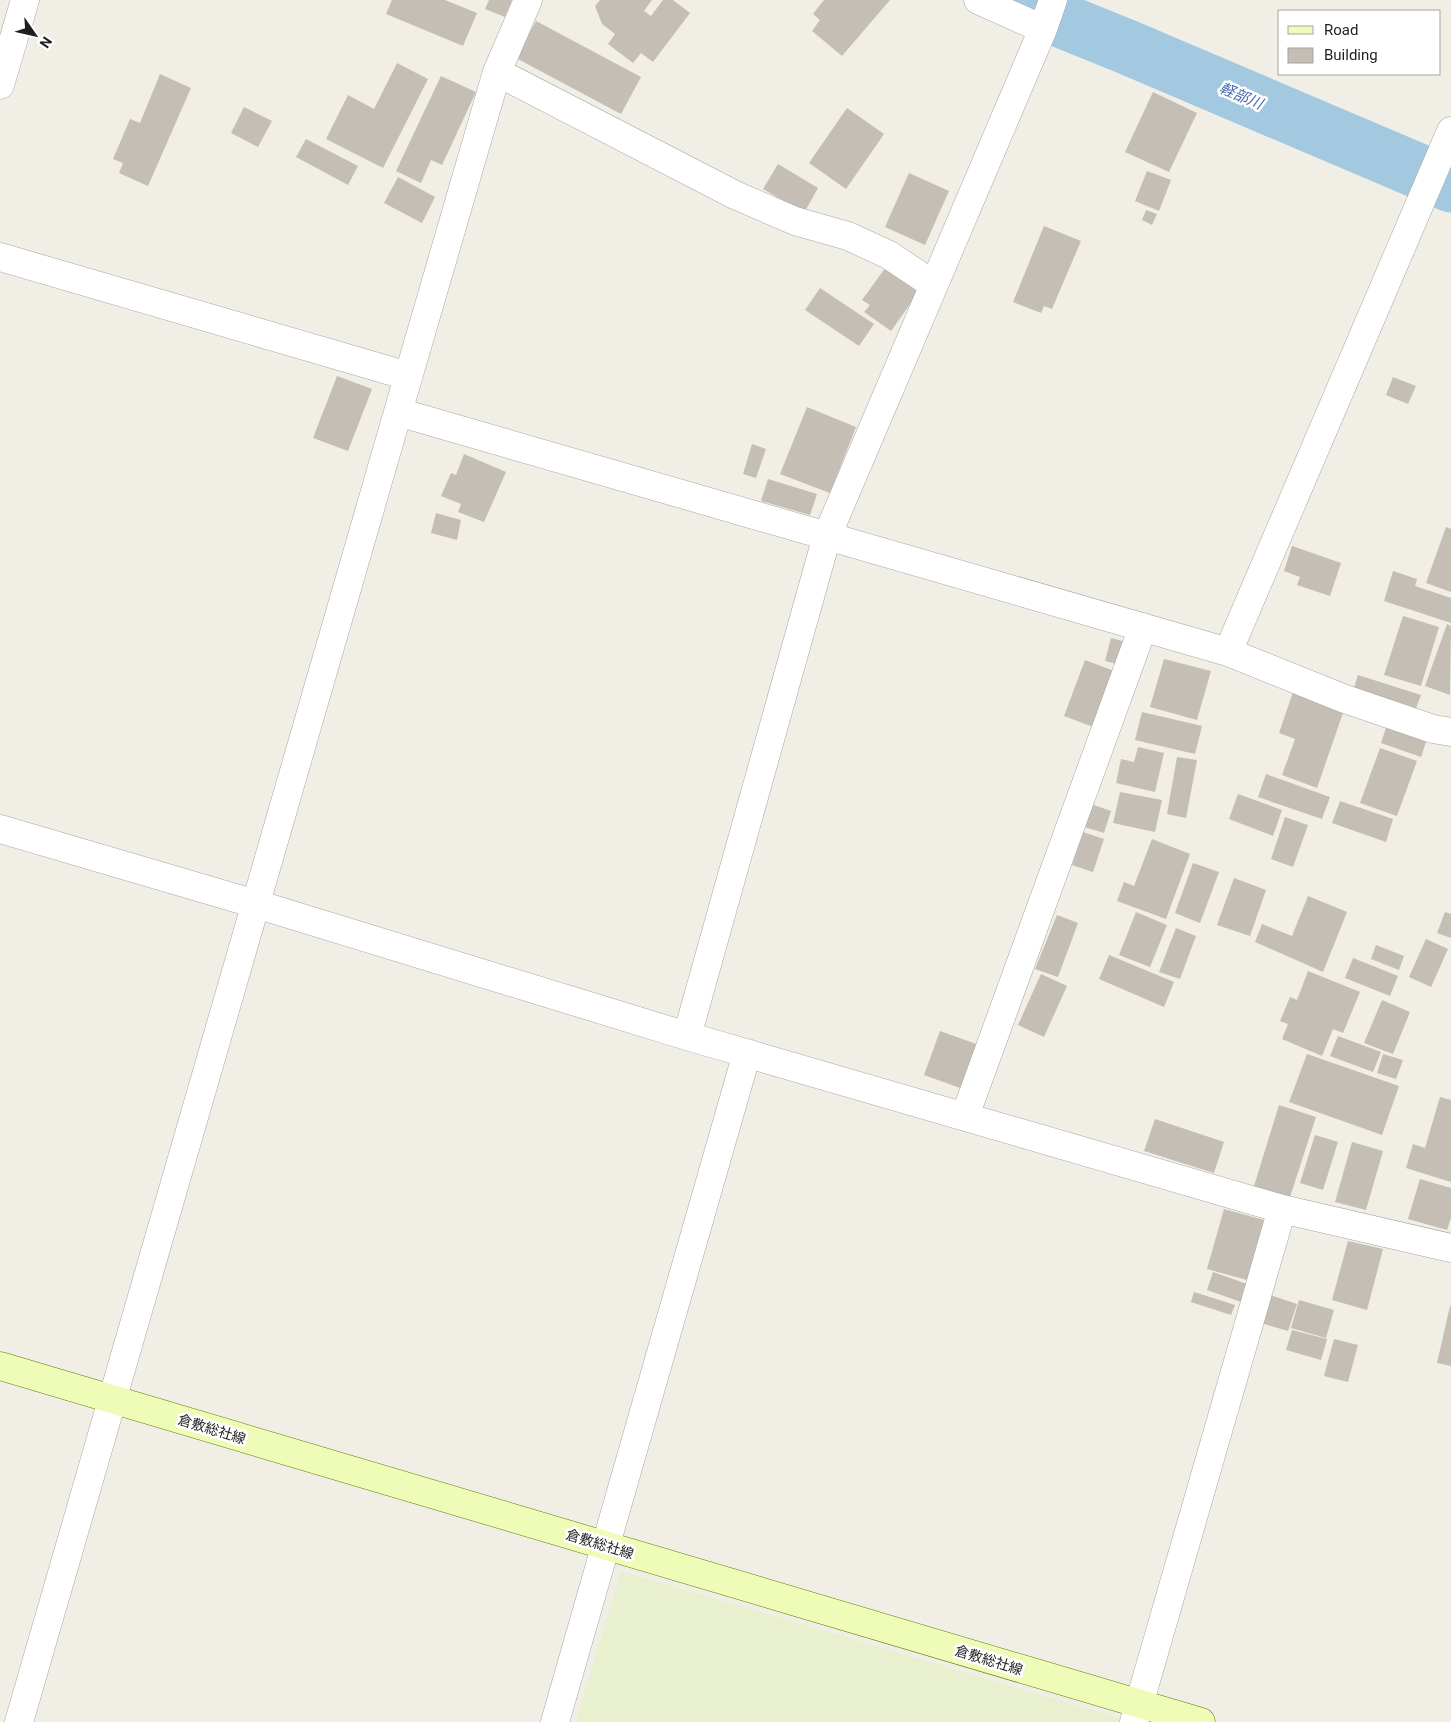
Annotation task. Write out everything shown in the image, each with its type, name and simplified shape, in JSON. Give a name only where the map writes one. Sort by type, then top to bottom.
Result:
[{"type":"main road","name":"倉敷総社線","points":[[0,1366],[606,1546],[1137,1713],[1201,1722]]},
{"type":"street","points":[[0,85],[24,0]]},
{"type":"street","points":[[19,1722],[408,376],[498,72],[528,0]]},
{"type":"street","points":[[687,1036],[827,536],[1047,14],[978,0]]},
{"type":"street","points":[[498,72],[735,195],[795,221],[848,236],[889,255],[934,285]]},
{"type":"street","points":[[1228,652],[1451,131]]},
{"type":"street","points":[[0,257],[408,376]]},
{"type":"street","points":[[398,412],[1228,652],[1346,699],[1433,729],[1451,732]]},
{"type":"street","points":[[965,1116],[1143,627]]},
{"type":"street","points":[[0,829],[256,904],[687,1036],[1282,1209],[1451,1248]]},
{"type":"street","points":[[555,1722],[747,1053]]},
{"type":"street","points":[[1137,1713],[1282,1209]]},
{"type":"green space","points":[[621,1571],[1123,1719],[1122,1722],[576,1722]]},
{"type":"building","points":[[392,0],[445,0],[477,13],[463,46],[386,14]]},
{"type":"building","points":[[489,0],[512,0],[505,17],[485,9]]},
{"type":"building","points":[[600,0],[652,0],[644,11],[651,16],[663,0],[673,0],[690,13],[653,62],[641,53],[633,63],[608,44],[615,34],[602,24],[595,6]]},
{"type":"building","points":[[824,0],[890,0],[842,56],[812,31],[820,20],[813,14]]},
{"type":"building","points":[[536,21],[641,77],[621,114],[516,58]]},
{"type":"building","points":[[397,63],[428,79],[383,168],[326,139],[348,95],[374,109]]},
{"type":"building","points":[[160,74],[191,88],[148,186],[119,173],[123,163],[113,159],[130,119],[140,123]]},
{"type":"building","points":[[441,76],[476,92],[442,165],[431,160],[421,183],[396,171]]},
{"type":"building","points":[[1153,92],[1197,113],[1169,172],[1125,152]]},
{"type":"building","points":[[244,107],[272,121],[258,147],[231,133]]},
{"type":"building","points":[[847,108],[884,134],[846,189],[809,163]]},
{"type":"building","points":[[306,139],[358,166],[348,185],[296,157]]},
{"type":"building","points":[[778,164],[818,188],[804,213],[763,189]]},
{"type":"building","points":[[1147,171],[1171,180],[1159,211],[1135,201]]},
{"type":"building","points":[[909,173],[949,191],[925,245],[885,227]]},
{"type":"building","points":[[398,177],[435,197],[422,223],[384,203]]},
{"type":"building","points":[[1146,210],[1157,214],[1152,225],[1142,220]]},
{"type":"building","points":[[1044,226],[1081,241],[1052,309],[1044,306],[1041,313],[1013,302]]},
{"type":"building","points":[[886,267],[920,290],[891,331],[864,312],[870,305],[862,300]]},
{"type":"building","points":[[820,288],[874,324],[859,346],[805,310]]},
{"type":"building","points":[[337,376],[372,389],[348,451],[313,438]]},
{"type":"building","points":[[1393,377],[1416,386],[1408,404],[1386,395]]},
{"type":"building","points":[[807,407],[856,427],[830,493],[780,474]]},
{"type":"building","points":[[752,444],[766,449],[756,478],[743,474]]},
{"type":"building","points":[[464,454],[506,472],[484,522],[458,512],[461,504],[441,496],[451,473],[456,475]]},
{"type":"building","points":[[768,479],[817,494],[810,515],[761,501]]},
{"type":"building","points":[[436,513],[461,520],[457,540],[431,533]]},
{"type":"building","points":[[1446,527],[1451,529],[1451,592],[1426,583]]},
{"type":"building","points":[[1292,546],[1341,563],[1330,596],[1297,585],[1300,577],[1284,571]]},
{"type":"building","points":[[1393,571],[1417,579],[1415,586],[1451,598],[1451,623],[1384,601]]},
{"type":"building","points":[[1403,616],[1439,627],[1421,686],[1384,675]]},
{"type":"building","points":[[1447,624],[1451,626],[1450,695],[1425,686]]},
{"type":"building","points":[[1111,638],[1126,642],[1120,665],[1105,661]]},
{"type":"building","points":[[1164,659],[1211,671],[1197,720],[1150,707]]},
{"type":"building","points":[[1085,660],[1117,672],[1096,728],[1064,716]]},
{"type":"building","points":[[1358,675],[1421,695],[1414,714],[1352,694]]},
{"type":"building","points":[[1293,692],[1344,710],[1317,788],[1282,775],[1295,739],[1279,733]]},
{"type":"building","points":[[1142,712],[1202,726],[1195,754],[1135,740]]},
{"type":"building","points":[[1387,725],[1427,739],[1421,757],[1381,743]]},
{"type":"building","points":[[1138,747],[1164,753],[1155,792],[1116,783],[1121,759],[1134,762]]},
{"type":"building","points":[[1380,748],[1417,761],[1397,816],[1360,803]]},
{"type":"building","points":[[1177,757],[1197,760],[1186,818],[1167,814]]},
{"type":"building","points":[[1266,774],[1330,797],[1322,819],[1258,797]]},
{"type":"building","points":[[1120,792],[1162,800],[1155,832],[1113,823]]},
{"type":"building","points":[[1238,794],[1282,810],[1273,836],[1229,819]]},
{"type":"building","points":[[1340,801],[1393,819],[1386,842],[1332,823]]},
{"type":"building","points":[[1085,802],[1111,811],[1104,833],[1078,825]]},
{"type":"building","points":[[1285,817],[1308,825],[1293,867],[1271,859]]},
{"type":"building","points":[[1083,832],[1104,839],[1093,872],[1072,865]]},
{"type":"building","points":[[1152,839],[1190,854],[1166,919],[1117,901],[1124,882],[1134,886]]},
{"type":"building","points":[[1193,863],[1219,872],[1200,923],[1175,913]]},
{"type":"building","points":[[1234,878],[1266,890],[1250,936],[1217,925]]},
{"type":"building","points":[[1308,896],[1347,912],[1323,972],[1255,942],[1262,924],[1292,936]]},
{"type":"building","points":[[1136,912],[1167,925],[1150,967],[1119,955]]},
{"type":"building","points":[[1445,912],[1451,914],[1451,938],[1437,933]]},
{"type":"building","points":[[1057,915],[1078,923],[1058,977],[1035,969]]},
{"type":"building","points":[[1176,928],[1196,936],[1180,979],[1159,972]]},
{"type":"building","points":[[1426,939],[1448,949],[1431,987],[1409,977]]},
{"type":"building","points":[[1376,945],[1404,956],[1399,970],[1371,959]]},
{"type":"building","points":[[1109,955],[1174,982],[1164,1007],[1099,979]]},
{"type":"building","points":[[1353,958],[1398,976],[1390,996],[1345,978]]},
{"type":"building","points":[[1308,971],[1360,992],[1343,1033],[1333,1029],[1322,1056],[1282,1039],[1288,1024],[1280,1021],[1290,997],[1297,1000]]},
{"type":"building","points":[[1041,974],[1067,986],[1044,1037],[1018,1025]]},
{"type":"building","points":[[1382,1000],[1410,1012],[1393,1054],[1364,1043]]},
{"type":"building","points":[[940,1031],[979,1045],[963,1089],[924,1075]]},
{"type":"building","points":[[1338,1036],[1381,1052],[1373,1072],[1330,1056]]},
{"type":"building","points":[[1307,1054],[1399,1086],[1382,1135],[1289,1102]]},
{"type":"building","points":[[1383,1054],[1403,1060],[1396,1079],[1377,1073]]},
{"type":"building","points":[[1440,1097],[1451,1100],[1451,1182],[1406,1168],[1413,1144],[1425,1148]]},
{"type":"building","points":[[1279,1105],[1316,1117],[1290,1197],[1254,1186]]},
{"type":"building","points":[[1155,1119],[1224,1142],[1214,1173],[1144,1151]]},
{"type":"building","points":[[1315,1135],[1338,1142],[1323,1190],[1300,1183]]},
{"type":"building","points":[[1352,1142],[1383,1151],[1366,1210],[1335,1202]]},
{"type":"building","points":[[1420,1179],[1451,1188],[1451,1218],[1447,1230],[1408,1219]]},
{"type":"building","points":[[1224,1209],[1264,1220],[1247,1280],[1207,1269]]},
{"type":"building","points":[[1348,1241],[1383,1249],[1367,1310],[1332,1300]]},
{"type":"building","points":[[1213,1272],[1247,1284],[1241,1302],[1207,1290]]},
{"type":"building","points":[[1194,1292],[1235,1305],[1231,1315],[1191,1302]]},
{"type":"building","points":[[1270,1295],[1297,1304],[1288,1331],[1261,1323]]},
{"type":"building","points":[[1299,1300],[1334,1310],[1326,1338],[1291,1328]]},
{"type":"building","points":[[1451,1306],[1451,1366],[1437,1363]]},
{"type":"building","points":[[1292,1330],[1327,1339],[1321,1360],[1286,1350]]},
{"type":"building","points":[[1334,1339],[1358,1345],[1348,1382],[1324,1376]]},
{"type":"waterway","name":"軽部川","points":[[1042,0],[1039,6],[1058,19],[1451,185]]}]
